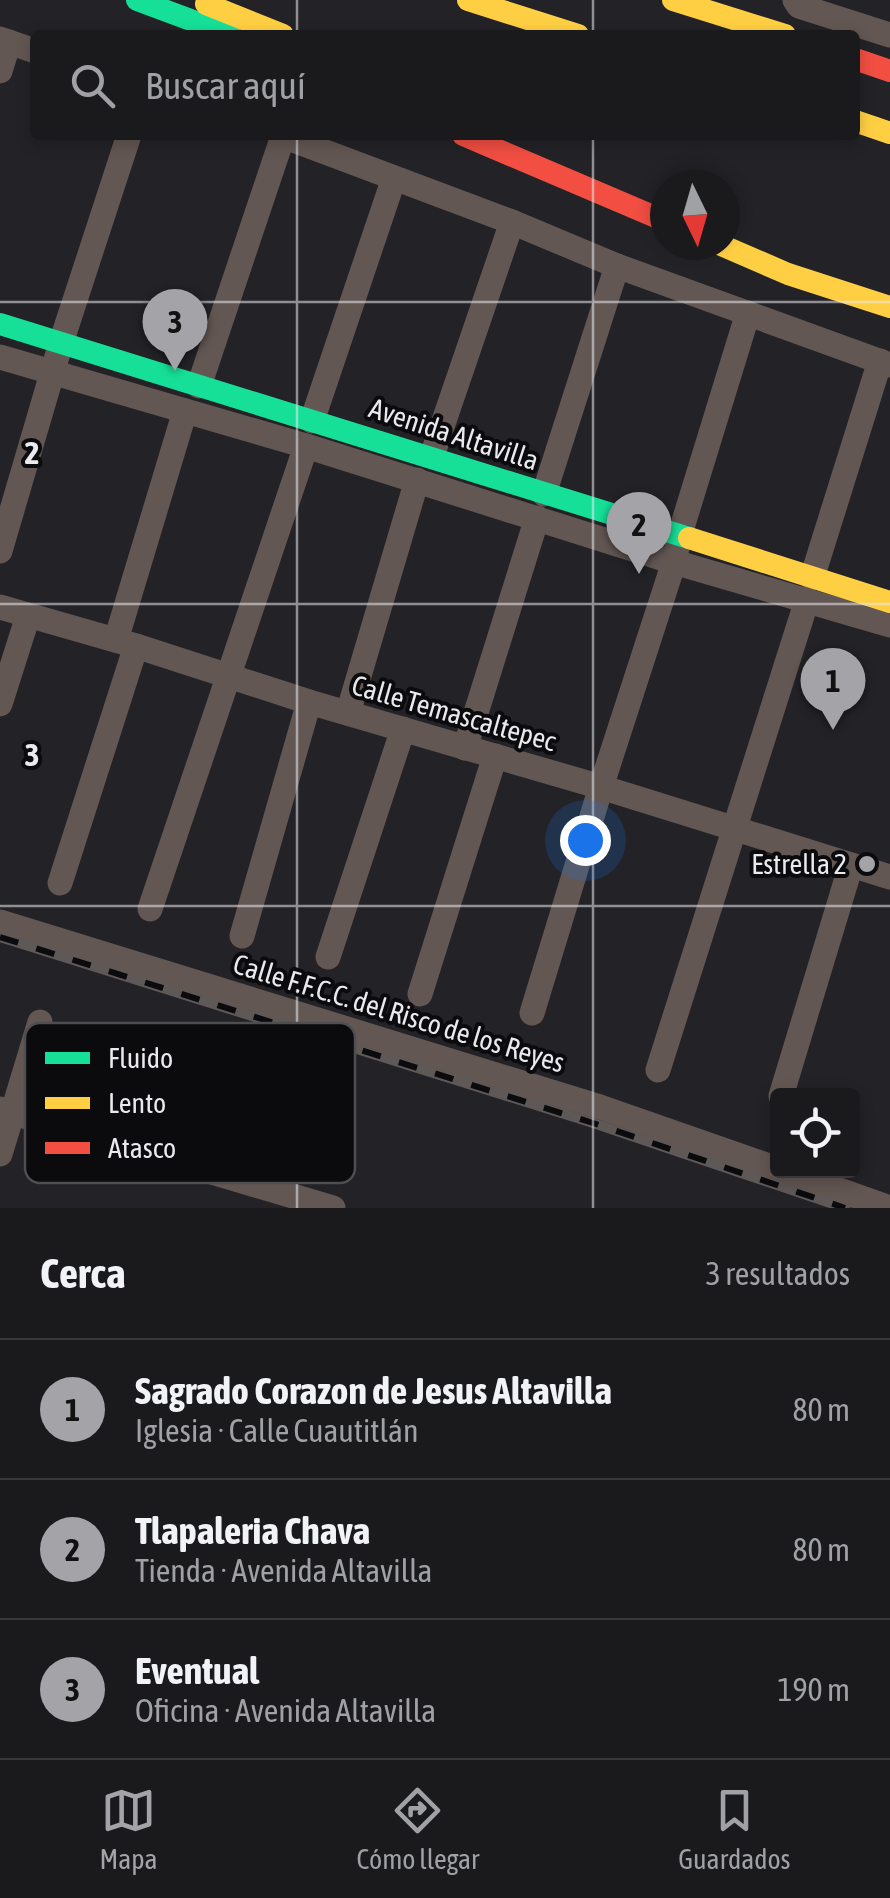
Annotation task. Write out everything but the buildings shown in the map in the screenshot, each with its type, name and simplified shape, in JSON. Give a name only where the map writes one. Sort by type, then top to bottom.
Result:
[{"type":"main road","points":[[196,0],[270,30]]},
{"type":"main road","points":[[468,0],[562,30]]},
{"type":"main road","points":[[674,0],[769,30]]},
{"type":"main road","points":[[128,4],[183,30]]},
{"type":"main road","points":[[128,4],[214,30]]},
{"type":"main road","points":[[860,61],[890,71]]},
{"type":"main road","points":[[860,124],[890,133]]},
{"type":"main road","points":[[475,140],[650,215]]},
{"type":"main road","points":[[740,253],[788,274],[890,307]]},
{"type":"main road","name":"Avenida Altavilla","points":[[0,324],[199,386],[309,434],[432,456],[540,506],[680,534],[810,588],[890,602]]},
{"type":"street","points":[[795,0],[799,6],[890,35]]},
{"type":"street","points":[[0,72],[4,41],[30,49]]},
{"type":"street","points":[[0,551],[61,342],[127,140]]},
{"type":"street","points":[[199,386],[281,140]]},
{"type":"street","points":[[293,140],[617,266],[885,363],[658,1070]]},
{"type":"street","points":[[150,909],[394,178]]},
{"type":"street","points":[[432,456],[512,222]]},
{"type":"street","points":[[464,748],[617,266]]},
{"type":"street","points":[[532,1013],[748,313]]},
{"type":"street","name":"Avenida Altavilla","points":[[0,358],[185,411],[309,434],[417,480],[540,506],[674,562],[810,588],[890,625]]},
{"type":"street","points":[[60,882],[185,411]]},
{"type":"street","points":[[348,713],[417,480]]},
{"type":"street","name":"Calle Temascaltepec","points":[[0,607],[890,877]]},
{"type":"street","points":[[0,704],[28,616]]},
{"type":"street","points":[[242,936],[309,702]]},
{"type":"street","points":[[328,957],[403,729]]},
{"type":"street","points":[[420,994],[495,756]]},
{"type":"street","points":[[783,1088],[850,865]]},
{"type":"street","name":"Calle F.F.C.C. del Risco de los Reyes","points":[[0,922],[328,1023]]},
{"type":"street","name":"Calle F.F.C.C. del Risco de los Reyes","points":[[355,1031],[600,1107],[770,1166]]},
{"type":"street","points":[[0,1154],[6,1111],[25,1061]]},
{"type":"street","name":"Calle F.F.C.C. del Risco de los Reyes","points":[[803,1178],[890,1208]]},
{"type":"street","points":[[249,1183],[333,1208]]},
{"type":"railway","points":[[0,937],[274,1023]]},
{"type":"railway","points":[[355,1048],[845,1208]]},
{"type":"traffic: fast","points":[[137,0],[218,30]]},
{"type":"traffic: fast","points":[[0,324],[689,538]]},
{"type":"traffic: slow","points":[[468,0],[562,30]]},
{"type":"traffic: slow","points":[[673,0],[769,30]]},
{"type":"traffic: slow","points":[[206,4],[271,30]]},
{"type":"traffic: slow","points":[[860,123],[890,133]]},
{"type":"traffic: slow","points":[[740,253],[788,274],[890,307]]},
{"type":"traffic: slow","points":[[689,538],[890,602]]},
{"type":"traffic: jam","points":[[860,61],[890,71]]},
{"type":"traffic: jam","points":[[475,140],[650,215]]},
{"type":"place","name":"Eventual","points":[[175,371]]},
{"type":"place","name":"Tlapaleria Chava","points":[[639,574]]},
{"type":"place","name":"Sagrado Corazon de Jesus Altavilla","points":[[833,730]]},
{"type":"place","name":"Estrella 2","points":[[867,864]]}]
